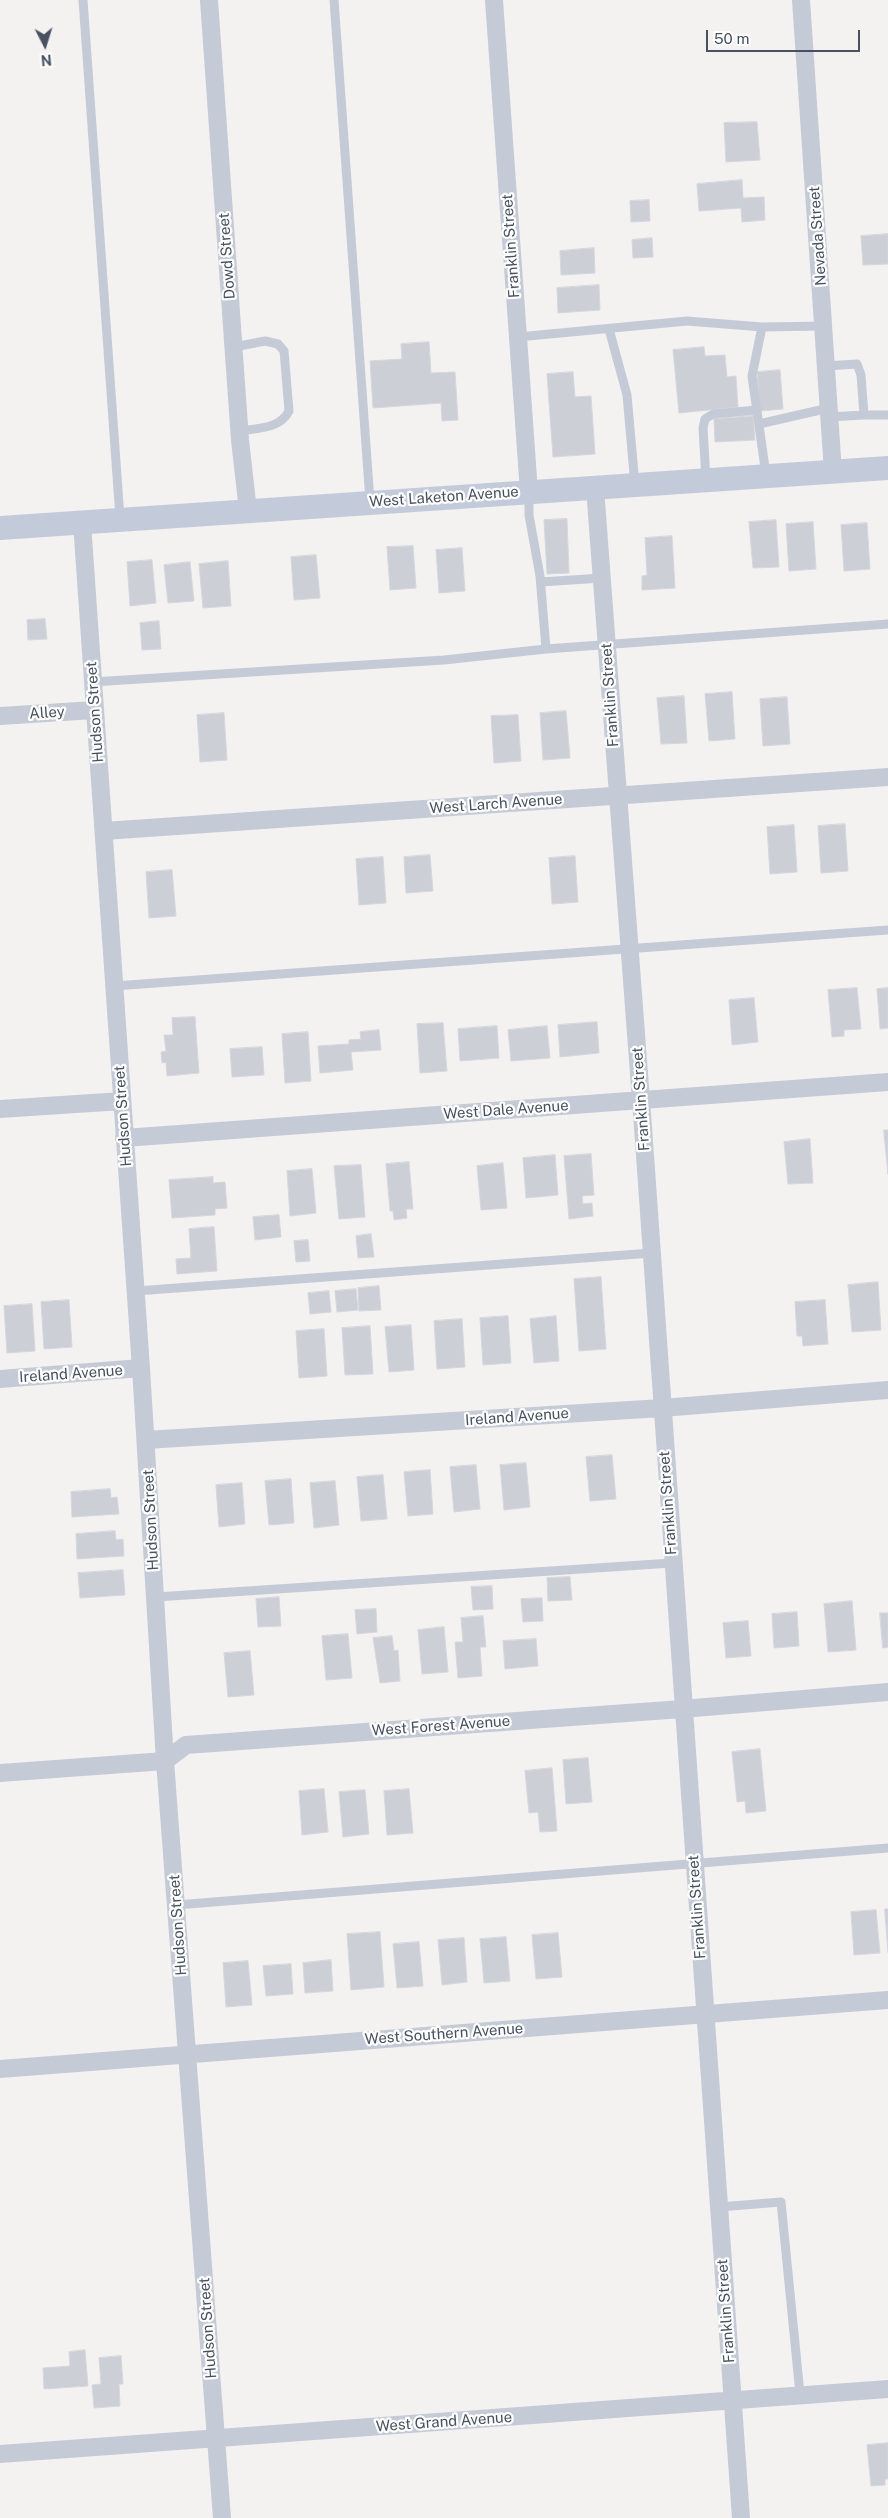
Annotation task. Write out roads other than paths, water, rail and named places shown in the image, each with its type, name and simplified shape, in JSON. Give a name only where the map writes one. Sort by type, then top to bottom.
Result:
[{"type":"main road","name":"West Laketon Avenue","points":[[0,528],[888,468]]},
{"type":"street","name":"Dowd Street","points":[[209,0],[240,431],[248,511]]},
{"type":"street","name":"Franklin Street","points":[[494,0],[529,492]]},
{"type":"street","name":"Nevada Street","points":[[801,0],[833,472]]},
{"type":"street","name":"Franklin Street","points":[[595,488],[652,1252],[682,1709],[741,2518]]},
{"type":"street","name":"Hudson Street","points":[[82,523],[124,1138],[142,1368],[165,1761],[222,2518]]},
{"type":"street","name":"Alley","points":[[0,716],[94,710]]},
{"type":"street","name":"West Larch Avenue","points":[[104,831],[888,777]]},
{"type":"street","name":"West Dale Avenue","points":[[124,1138],[888,1082]]},
{"type":"street","points":[[0,1109],[122,1101]]},
{"type":"street","name":"Ireland Avenue","points":[[0,1379],[142,1368]]},
{"type":"street","name":"Ireland Avenue","points":[[146,1440],[662,1408],[888,1390]]},
{"type":"street","name":"West Forest Avenue","points":[[165,1761],[186,1745],[888,1692]]},
{"type":"street","points":[[0,1773],[165,1761]]},
{"type":"street","name":"West Southern Avenue","points":[[0,2069],[888,2000]]},
{"type":"street","name":"West Grand Avenue","points":[[0,2454],[888,2389]]},
{"type":"lane","points":[[83,0],[120,520]]},
{"type":"lane","points":[[334,0],[371,503]]},
{"type":"lane","points":[[518,337],[687,321],[762,328],[824,326]]},
{"type":"lane","points":[[609,328],[627,395],[635,485]]},
{"type":"lane","points":[[762,328],[752,376],[766,477]]},
{"type":"lane","points":[[234,347],[266,341],[278,344],[284,351],[289,411],[285,419],[277,424],[240,431]]},
{"type":"lane","points":[[826,366],[857,364],[861,375],[864,415]]},
{"type":"lane","points":[[706,481],[703,428],[705,419],[713,414],[757,410]]},
{"type":"lane","points":[[759,424],[829,412],[888,415]]},
{"type":"lane","points":[[529,492],[529,515],[540,579],[546,649]]},
{"type":"lane","points":[[540,579],[602,578]]},
{"type":"lane","points":[[92,682],[444,660],[606,644],[888,624]]},
{"type":"lane","points":[[114,986],[888,930]]},
{"type":"lane","points":[[136,1291],[652,1252]]},
{"type":"lane","points":[[156,1597],[672,1563]]},
{"type":"lane","points":[[176,1905],[888,1848]]},
{"type":"lane","points":[[718,2207],[781,2202],[800,2394]]}]
